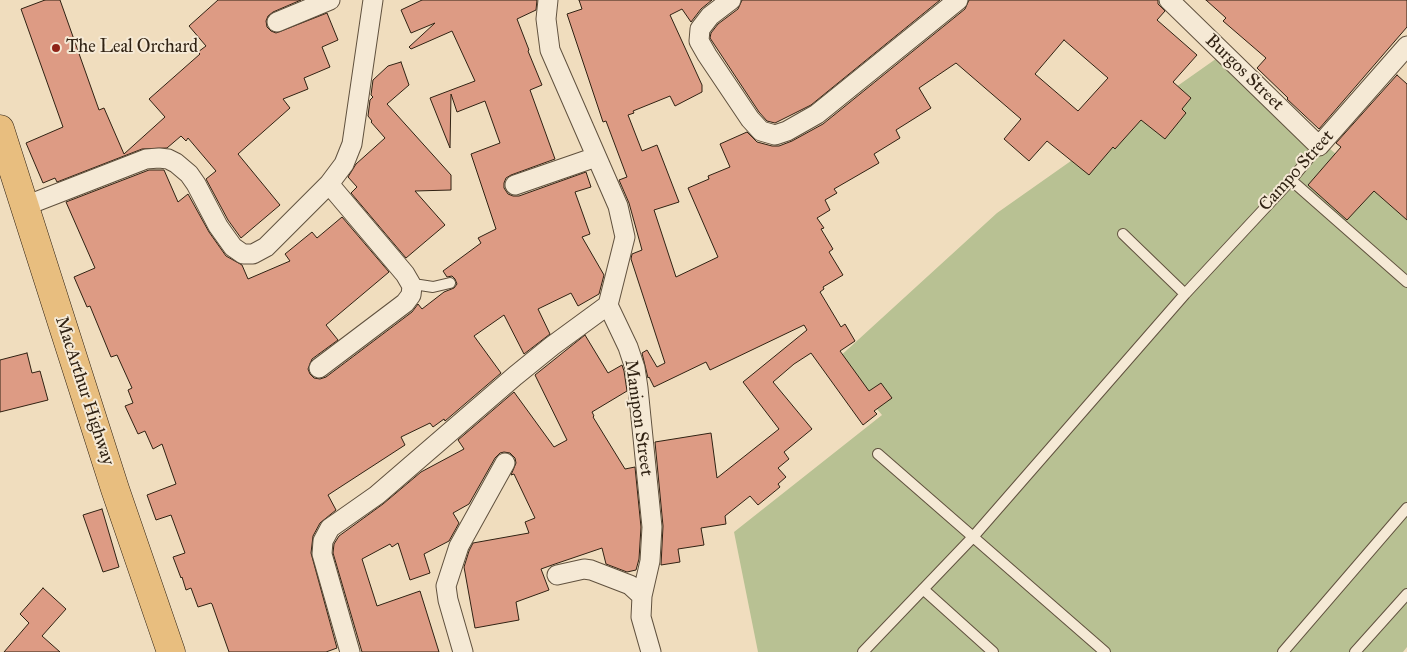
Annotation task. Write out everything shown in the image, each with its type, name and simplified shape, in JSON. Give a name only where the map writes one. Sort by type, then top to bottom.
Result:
[{"type":"highway","name":"MacArthur Highway","points":[[0,129],[115,489],[170,652]]},
{"type":"street","points":[[277,22],[330,0]]},
{"type":"street","points":[[25,206],[146,159],[168,159],[184,168],[189,174],[218,226],[233,247],[243,254],[253,254],[266,247],[329,184],[344,164],[352,144],[373,0]]},
{"type":"street","points":[[350,652],[322,554],[322,541],[330,528],[377,495],[522,370],[608,305],[625,236],[618,206],[550,50],[546,19],[548,0]]},
{"type":"street","points":[[731,0],[710,16],[700,29],[699,40],[750,119],[760,131],[775,135],[787,131],[816,114],[958,0]]},
{"type":"street","name":"Burgos Street","points":[[1169,0],[1319,146]]},
{"type":"street","name":"Campo Street","points":[[1319,146],[1407,46]]},
{"type":"street","points":[[515,185],[596,157]]},
{"type":"street","points":[[318,368],[405,303],[411,295],[412,286],[405,274],[329,184]]},
{"type":"street","name":"Manipon Street","points":[[608,305],[628,347],[635,368],[638,388],[652,527],[650,561],[642,596],[641,617],[651,652]]},
{"type":"street","points":[[463,652],[448,600],[446,586],[459,546],[505,463]]},
{"type":"street","points":[[557,575],[591,570],[630,585],[642,596]]},
{"type":"lane","name":"Campo Street","points":[[866,651],[973,537],[1185,294],[1291,180],[1319,146]]},
{"type":"lane","points":[[1291,180],[1407,282]]},
{"type":"lane","points":[[1123,234],[1185,294]]},
{"type":"lane","points":[[412,286],[433,287],[450,283]]},
{"type":"lane","points":[[878,454],[1105,652]]},
{"type":"lane","points":[[1283,652],[1407,508]]},
{"type":"lane","points":[[923,589],[993,652]]},
{"type":"lane","points":[[1355,652],[1407,594]]},
{"type":"green space","points":[[1220,56],[1407,214],[1407,647],[1403,652],[758,652],[734,532],[882,415],[836,360],[997,213]]},
{"type":"building","points":[[45,0],[60,0],[99,110],[104,108],[124,154],[165,117],[149,99],[200,54],[198,52],[206,46],[189,26],[218,0],[301,0],[268,16],[266,21],[267,27],[276,33],[327,13],[338,40],[322,47],[330,67],[304,78],[308,89],[283,99],[290,108],[238,154],[280,205],[241,238],[228,220],[206,179],[216,171],[188,138],[186,141],[181,136],[167,148],[142,149],[57,182],[55,178],[43,183],[26,143],[63,127],[21,9]]},
{"type":"building","points":[[422,0],[537,0],[536,10],[517,19],[542,85],[530,90],[555,159],[511,175],[506,178],[504,188],[508,194],[519,196],[586,172],[591,187],[575,192],[590,234],[582,237],[604,275],[599,294],[578,306],[571,293],[538,309],[550,334],[524,354],[504,315],[474,336],[501,373],[445,421],[444,419],[433,427],[430,423],[401,437],[405,445],[328,495],[336,510],[320,523],[313,536],[311,553],[337,648],[326,652],[229,652],[212,604],[198,607],[191,588],[186,590],[173,557],[185,553],[171,515],[156,520],[147,495],[176,484],[162,444],[153,449],[145,431],[138,434],[125,406],[133,403],[128,390],[132,388],[117,355],[111,357],[90,306],[87,307],[74,277],[95,268],[66,202],[149,170],[164,170],[178,202],[188,194],[209,232],[226,256],[242,265],[248,279],[290,261],[285,254],[312,232],[317,238],[342,217],[389,272],[326,325],[338,340],[312,359],[308,369],[314,378],[326,377],[412,312],[418,304],[422,309],[444,292],[454,288],[457,284],[455,279],[452,276],[447,277],[443,271],[481,243],[478,238],[496,229],[471,154],[500,143],[485,101],[457,112],[451,94],[450,148],[430,98],[475,81],[452,31],[411,49],[409,47],[435,23],[411,33],[401,10]]},
{"type":"building","points":[[579,0],[712,0],[701,9],[691,22],[682,9],[670,15],[702,85],[702,92],[675,106],[670,96],[633,111],[634,113],[628,115],[642,151],[657,145],[679,202],[654,210],[676,277],[718,257],[688,188],[709,179],[708,176],[730,167],[720,144],[747,132],[757,142],[779,146],[823,124],[965,9],[969,0],[1158,0],[1158,4],[1165,11],[1157,20],[1197,55],[1173,82],[1191,98],[1182,109],[1186,113],[1165,139],[1141,120],[1115,149],[1113,147],[1089,175],[1047,141],[1029,161],[1004,139],[1021,119],[956,63],[919,88],[931,108],[896,130],[900,138],[874,154],[879,163],[834,189],[837,193],[825,200],[830,210],[817,218],[824,228],[821,229],[833,249],[829,252],[843,275],[823,287],[824,289],[820,292],[841,327],[845,324],[855,341],[840,351],[869,391],[881,383],[892,398],[874,411],[877,414],[863,425],[811,353],[794,364],[773,382],[812,429],[784,452],[789,459],[778,468],[786,477],[778,484],[780,487],[758,505],[750,496],[725,516],[726,524],[701,528],[704,545],[678,549],[680,562],[661,565],[663,526],[655,442],[711,433],[717,478],[779,429],[743,382],[807,330],[804,325],[710,370],[706,362],[654,387],[648,378],[642,353],[647,350],[657,367],[665,363],[631,259],[632,254],[642,250],[629,203],[619,180],[627,177],[606,121],[603,122],[567,14],[582,9]],"holes":[[[1064,40],[1108,78],[1078,111],[1035,74]]]},
{"type":"building","points":[[742,0],[940,0],[811,105],[775,123],[767,121],[759,112],[710,38],[711,33],[718,24],[738,9]]},
{"type":"building","points":[[1206,0],[1407,0],[1407,27],[1319,129],[1257,68],[1266,58],[1223,21],[1226,18]]},
{"type":"building","points":[[401,62],[409,85],[387,104],[451,175],[451,190],[415,191],[445,225],[406,258],[351,193],[357,187],[348,177],[356,164],[385,138],[368,116],[370,100],[373,97],[371,95],[373,80],[388,66]]},
{"type":"building","points":[[1397,75],[1407,84],[1407,220],[1374,191],[1347,220],[1308,185],[1341,147],[1336,143]]},
{"type":"building","points":[[585,335],[608,373],[622,365],[624,371],[627,391],[592,412],[593,417],[625,469],[635,467],[641,527],[639,559],[636,570],[627,572],[606,564],[602,548],[541,569],[549,590],[516,602],[519,620],[475,628],[464,567],[473,543],[529,533],[525,522],[535,518],[514,474],[511,475],[516,463],[515,458],[510,453],[500,453],[495,458],[469,504],[453,513],[459,523],[449,541],[424,554],[430,573],[410,580],[398,543],[392,547],[390,544],[362,559],[377,606],[420,591],[439,652],[362,652],[333,553],[334,544],[339,536],[383,504],[421,472],[464,449],[458,440],[514,392],[554,447],[567,440],[535,375]]},
{"type":"building","points":[[27,353],[32,373],[40,371],[48,400],[0,412],[0,360]]},
{"type":"building","points":[[102,509],[119,567],[103,572],[83,515]]},
{"type":"building","points":[[43,588],[66,609],[42,636],[60,652],[4,652],[29,623],[20,614]]},
{"type":"place","name":"The Leal Orchard","points":[[56,48]]}]
